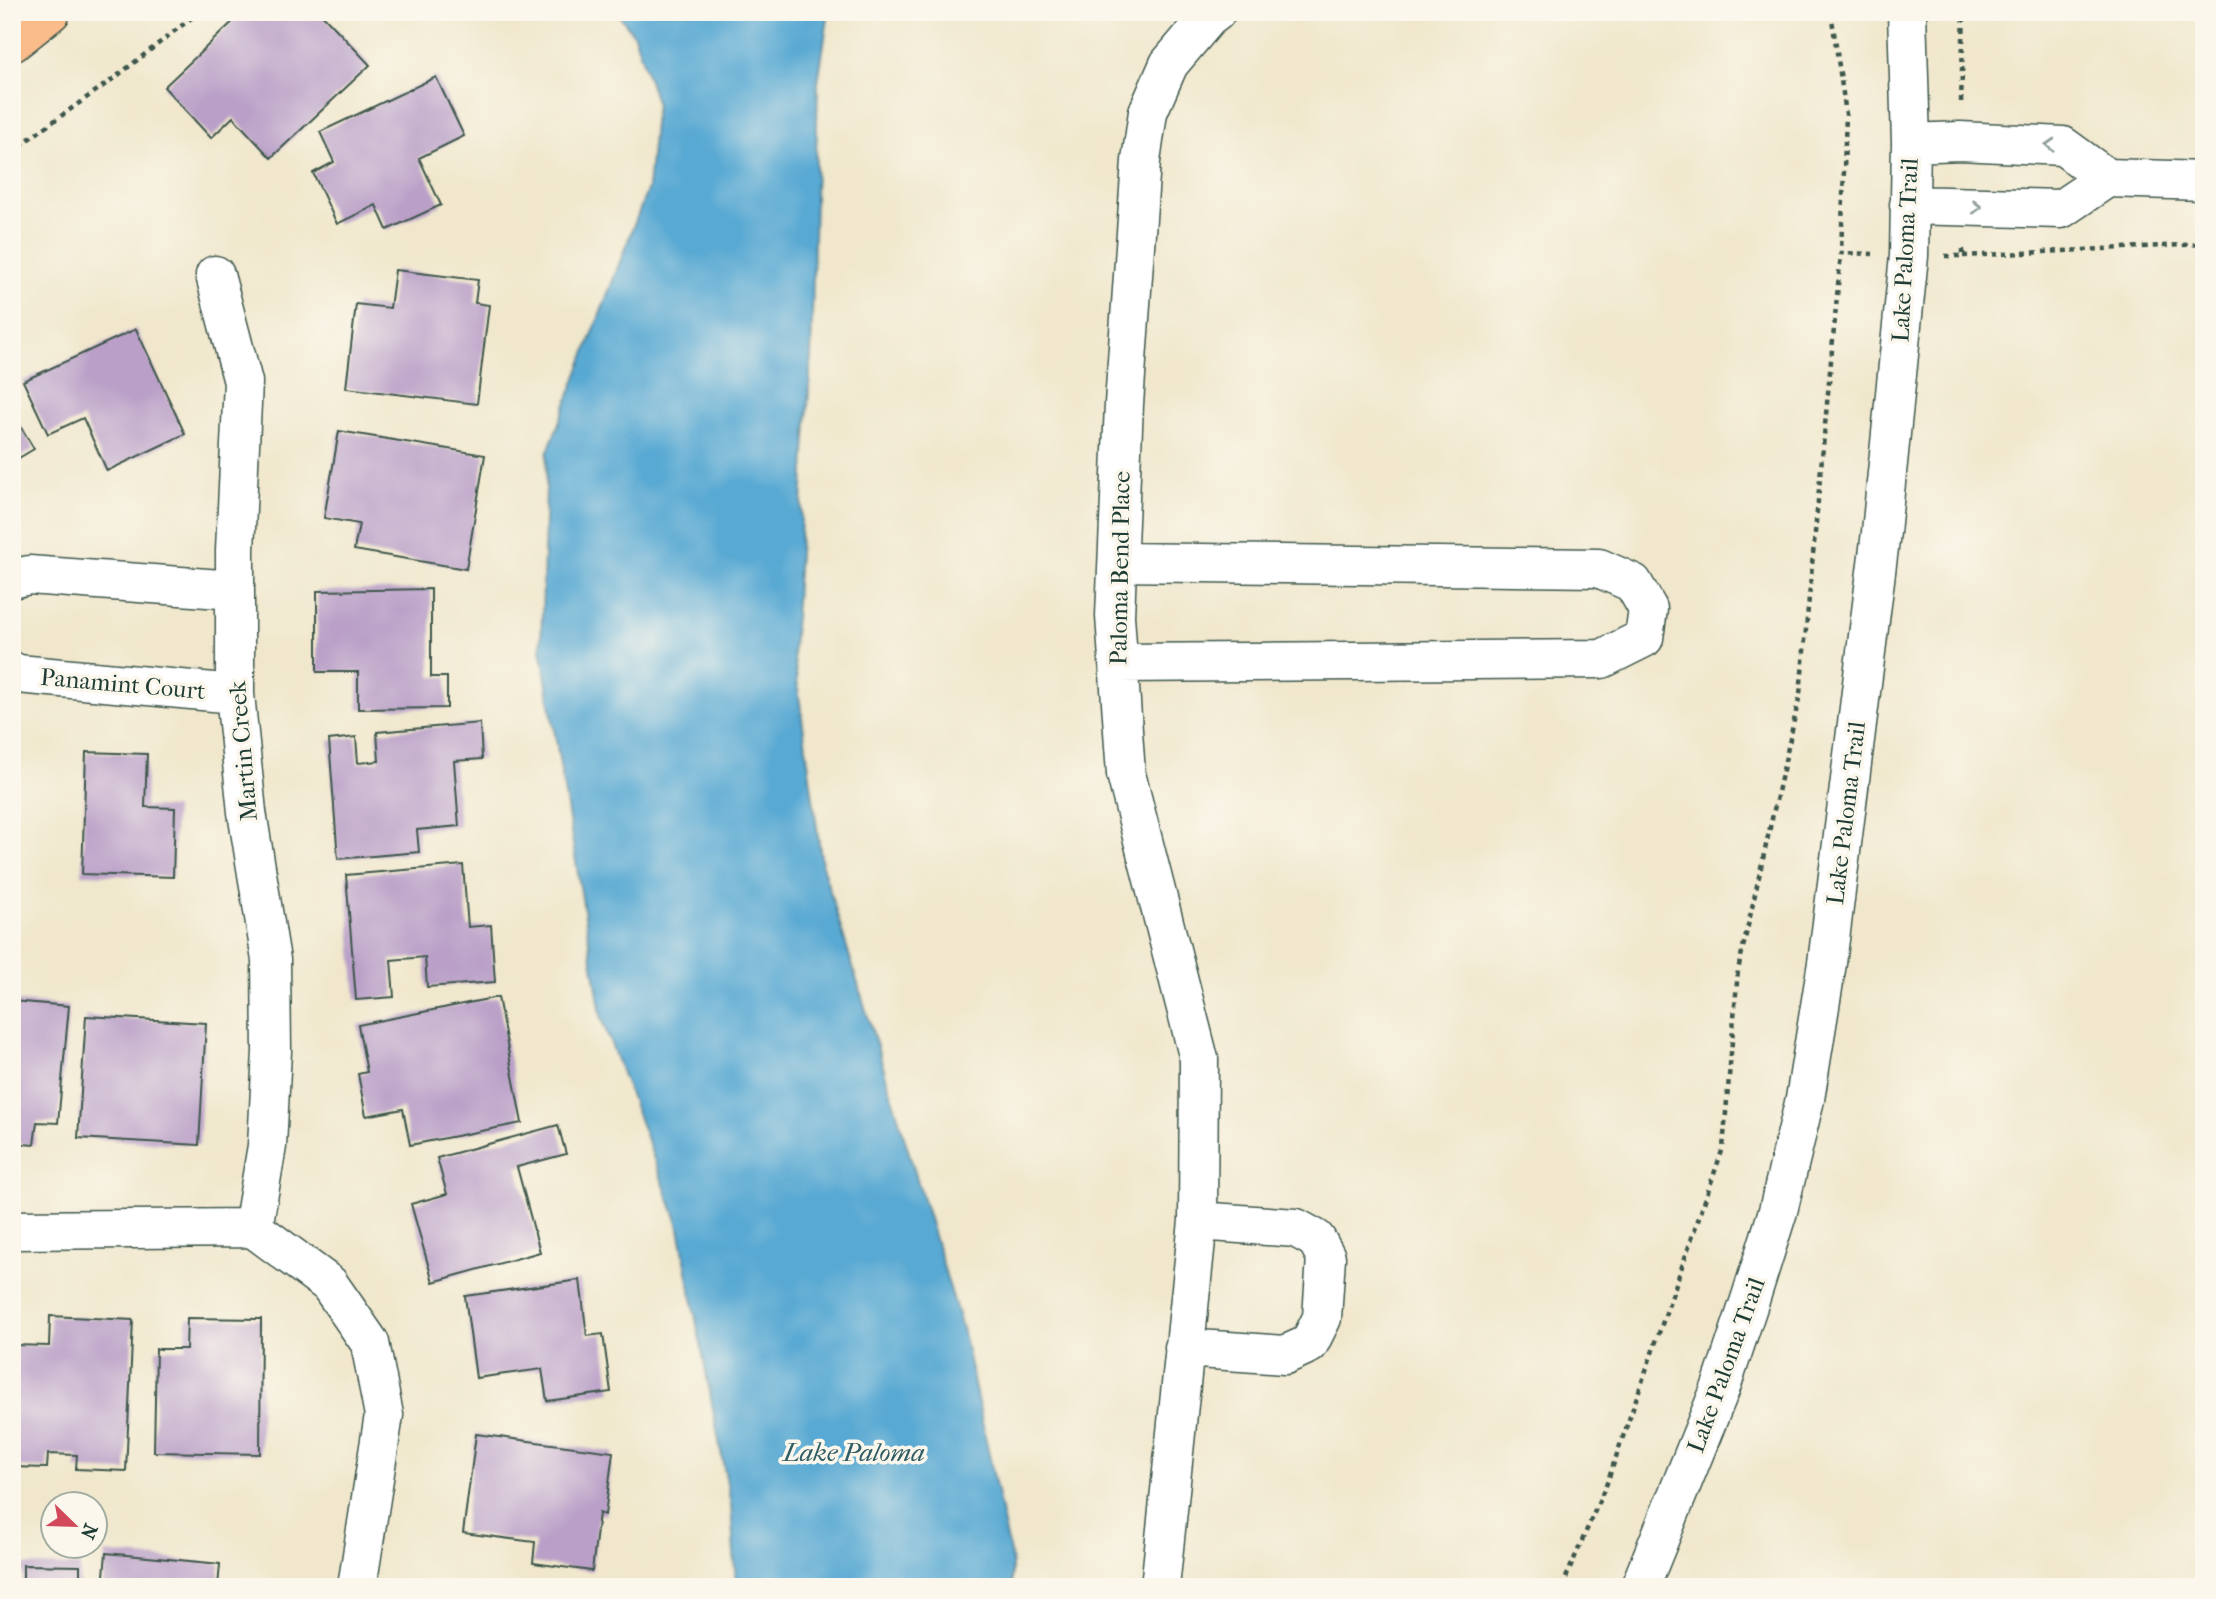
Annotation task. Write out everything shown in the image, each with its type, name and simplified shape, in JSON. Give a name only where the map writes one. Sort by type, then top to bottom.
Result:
[{"type":"main road","points":[[12,43],[51,12]]},
{"type":"street","name":"Paloma Bend Place","points":[[1160,1587],[1198,1221],[1199,1059],[1126,774],[1115,616],[1126,377],[1141,161],[1147,112],[1169,64],[1216,12]]},
{"type":"street","name":"Lake Paloma Trail","points":[[1640,1587],[1691,1464],[1747,1310],[1779,1211],[1805,1099],[1827,963],[1881,532],[1909,256],[1911,143],[1907,12]]},
{"type":"street","points":[[1911,143],[1960,141],[2063,145],[2108,178],[2204,181]]},
{"type":"street","points":[[1909,205],[2061,209],[2108,178]]},
{"type":"street","name":"Martin Creek","points":[[215,275],[243,382],[235,590],[235,694],[247,812],[271,960],[272,1051],[267,1146],[253,1228]]},
{"type":"street","points":[[1118,562],[1599,568],[1633,583],[1648,609],[1644,638],[1602,659],[1118,663]]},
{"type":"street","points":[[12,579],[29,575],[235,590]]},
{"type":"street","name":"Panamint Court","points":[[12,671],[18,674],[235,694]]},
{"type":"street","points":[[1185,1348],[1285,1355],[1309,1344],[1322,1318],[1326,1257],[1316,1239],[1296,1228],[1198,1221]]},
{"type":"street","points":[[12,1230],[253,1228],[329,1284],[370,1343],[384,1415],[357,1587]]},
{"type":"path","points":[[12,151],[117,76],[200,12]]},
{"type":"path","points":[[1963,256],[2204,244]]},
{"type":"path","points":[[1562,1587],[1607,1483],[1723,1148],[1738,970],[1800,694],[1841,253]]},
{"type":"water","name":"Lake Paloma","points":[[617,12],[829,12],[818,82],[811,357],[793,651],[822,865],[962,1328],[1012,1562],[1012,1587],[736,1587],[731,1505],[678,1223],[602,1020],[541,649],[547,454],[648,188],[656,102],[634,35]]},
{"type":"building","points":[[243,12],[320,12],[370,65],[271,158],[233,117],[211,138],[164,87]]},
{"type":"building","points":[[436,77],[464,136],[419,158],[441,205],[387,230],[376,205],[337,224],[313,173],[334,162],[320,132]]},
{"type":"building","points":[[395,270],[478,280],[475,303],[489,305],[477,404],[346,388],[356,304],[390,308]]},
{"type":"building","points":[[136,329],[185,434],[107,471],[83,418],[48,434],[23,381]]},
{"type":"building","points":[[12,412],[34,449],[12,462]]},
{"type":"building","points":[[339,431],[485,455],[466,569],[354,550],[359,524],[324,518]]},
{"type":"building","points":[[431,589],[431,677],[447,677],[447,708],[358,709],[358,672],[317,672],[317,591]]},
{"type":"building","points":[[480,723],[482,759],[454,761],[459,826],[417,830],[419,852],[338,859],[329,740],[356,737],[358,763],[379,761],[377,732]]},
{"type":"building","points":[[86,752],[147,754],[145,807],[175,808],[173,877],[82,874]]},
{"type":"building","points":[[463,865],[468,927],[491,925],[495,982],[427,987],[425,957],[391,960],[394,997],[356,1000],[346,875]]},
{"type":"building","points":[[498,997],[522,1123],[410,1145],[403,1109],[366,1116],[358,1074],[367,1072],[358,1025]]},
{"type":"building","points":[[12,1001],[69,1006],[58,1123],[37,1122],[34,1145],[12,1143]]},
{"type":"building","points":[[86,1016],[206,1023],[199,1145],[78,1138]]},
{"type":"building","points":[[558,1125],[566,1154],[517,1167],[540,1252],[433,1282],[411,1204],[447,1194],[437,1158]]},
{"type":"building","points":[[580,1280],[587,1336],[603,1334],[611,1392],[547,1401],[542,1369],[476,1378],[465,1296]]},
{"type":"building","points":[[50,1316],[133,1320],[126,1471],[76,1469],[77,1455],[48,1454],[47,1468],[12,1467],[15,1345],[49,1346]]},
{"type":"building","points":[[187,1318],[261,1319],[260,1454],[154,1452],[156,1349],[186,1349]]},
{"type":"building","points":[[476,1434],[613,1452],[605,1515],[599,1513],[592,1571],[533,1563],[535,1542],[463,1533]]},
{"type":"building","points":[[108,1553],[220,1564],[218,1587],[103,1587]]},
{"type":"building","points":[[23,1565],[80,1566],[80,1587],[12,1587],[12,1583],[23,1583]]}]
